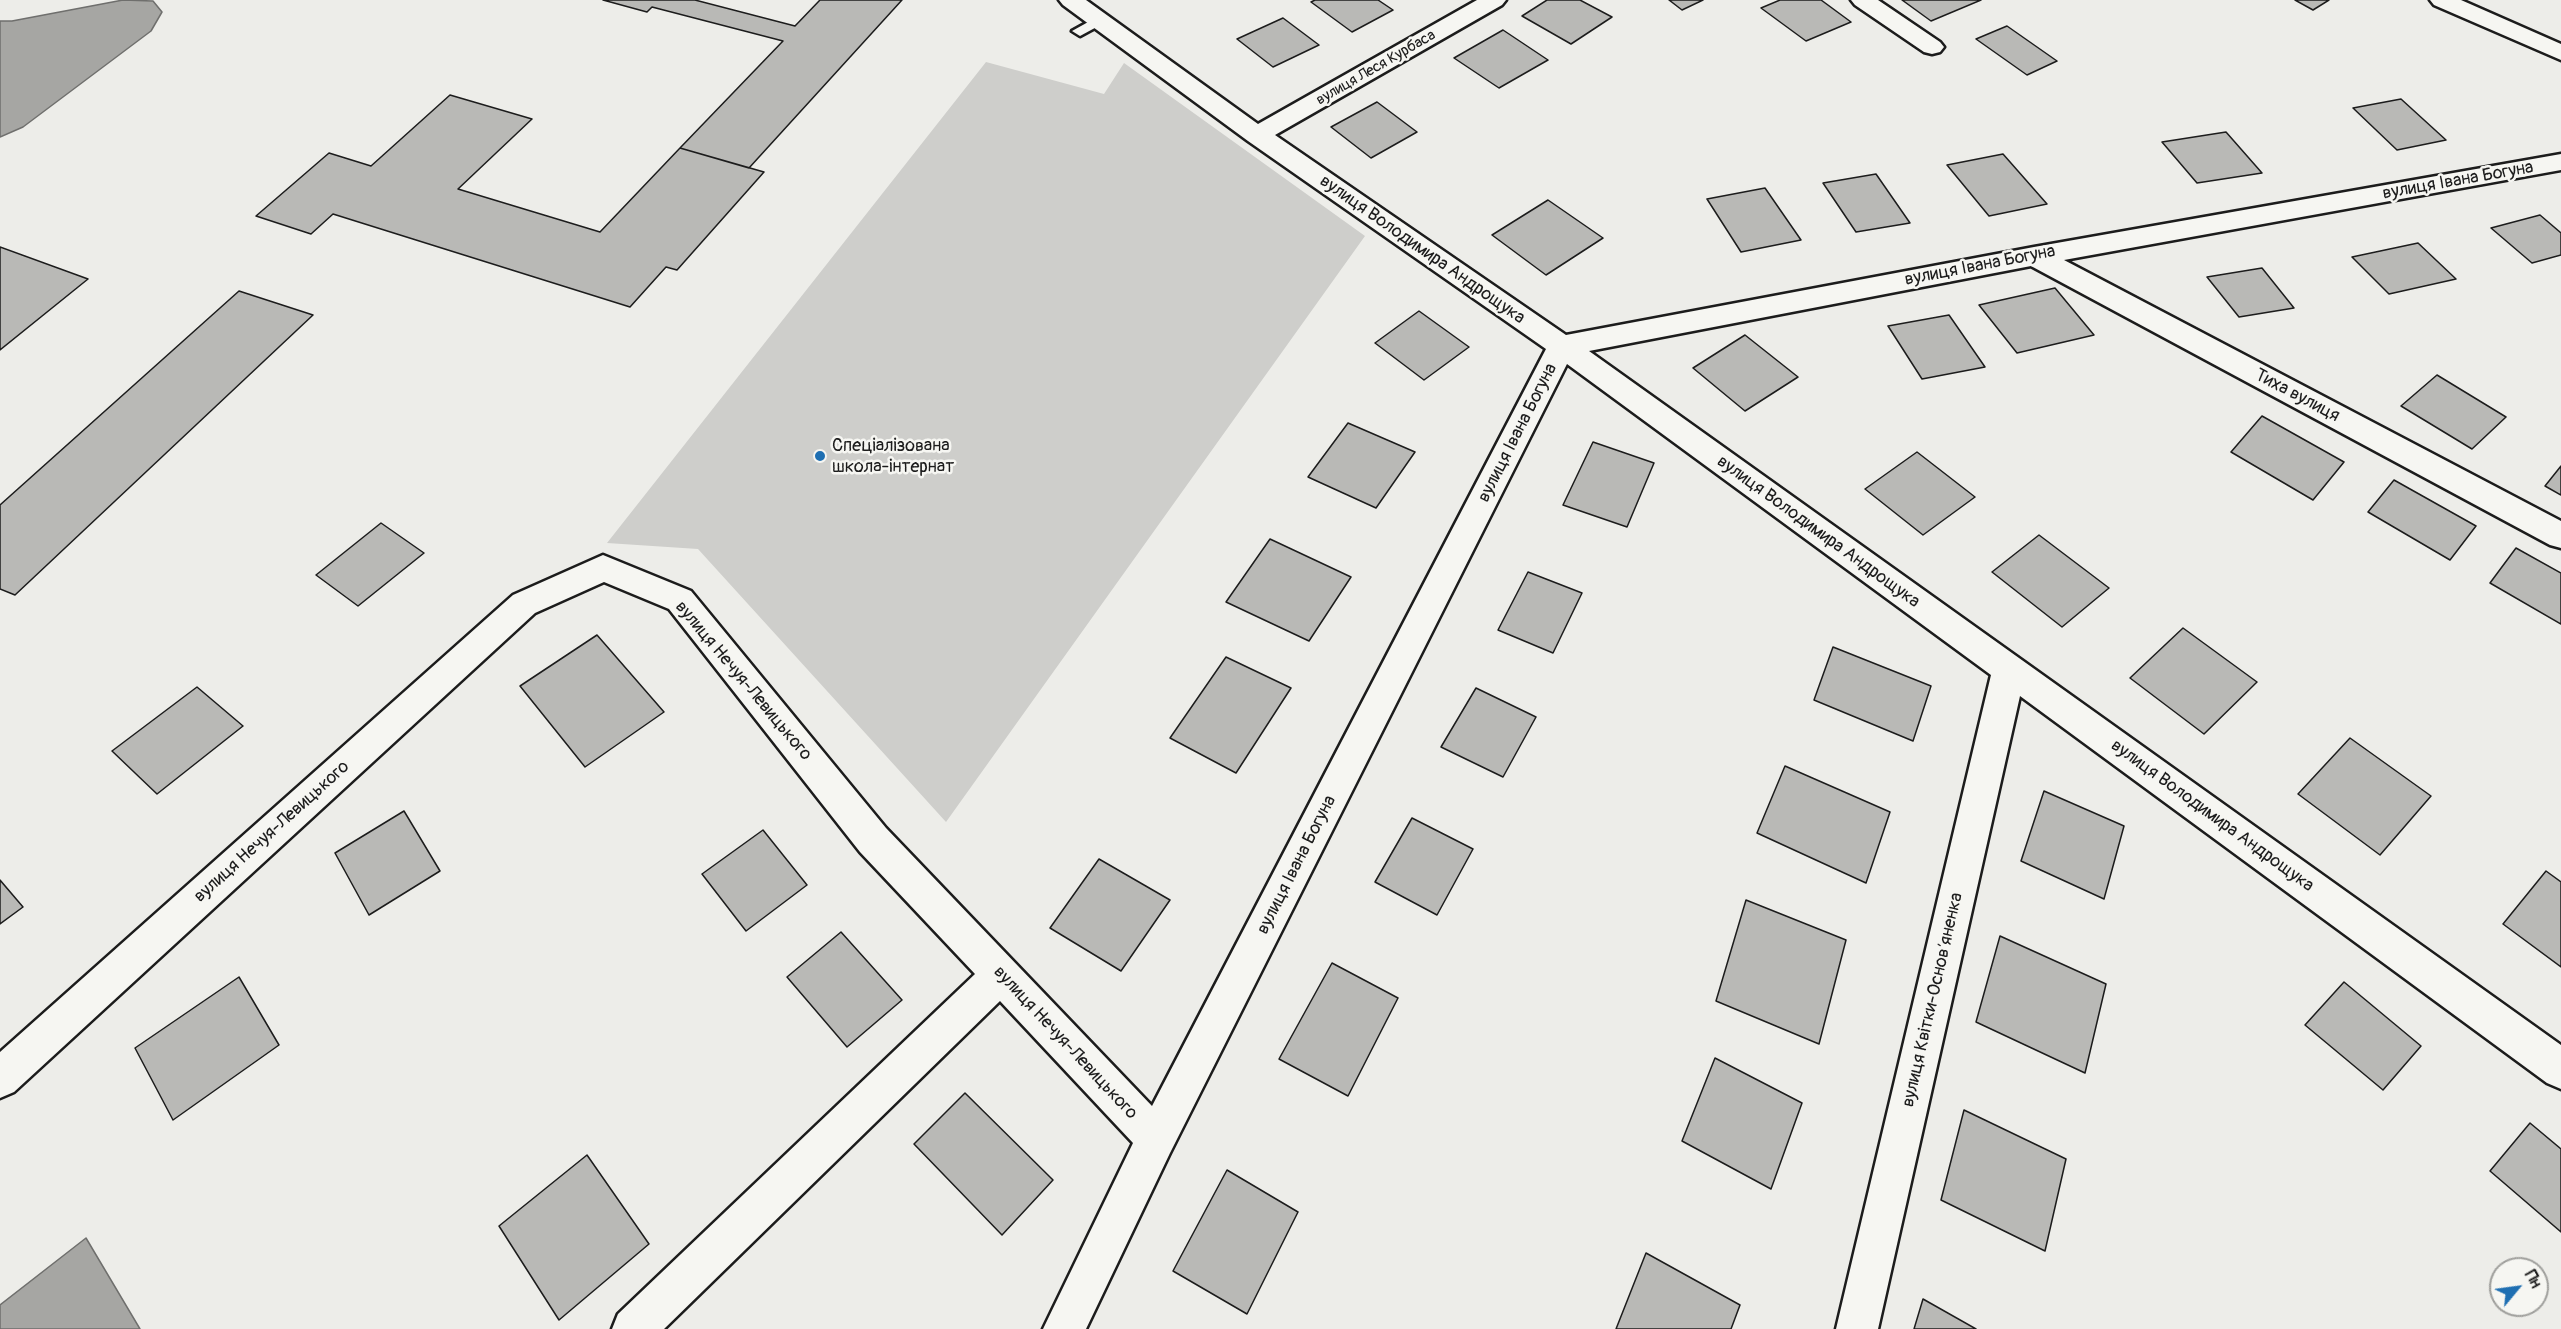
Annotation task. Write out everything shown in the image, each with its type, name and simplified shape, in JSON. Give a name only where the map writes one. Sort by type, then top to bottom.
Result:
[{"type":"street","name":"вулиця Володимира Андрощука","points":[[1071,0],[1089,26],[1257,135],[1562,346],[2561,1069]]},
{"type":"street","name":"вулиця Леся Курбаса","points":[[1257,135],[1494,0]]},
{"type":"street","points":[[1863,0],[1932,47]]},
{"type":"street","points":[[2442,0],[2561,53]]},
{"type":"street","name":"вулиця Івана Богуна","points":[[1064,1329],[1156,1139],[1562,346],[2034,256],[2561,162]]},
{"type":"street","name":"Тиха вулиця","points":[[2034,256],[2561,536]]},
{"type":"street","name":"вулиця Нечуя-Левицького","points":[[0,1078],[524,604],[603,568],[680,600],[873,840],[1156,1139]]},
{"type":"street","name":"вулиця Квітки-Основʼяненка","points":[[1857,1329],[2009,670]]},
{"type":"street","points":[[633,1329],[1001,975]]},
{"type":"shaded area","points":[[123,0],[153,1],[162,12],[151,31],[23,127],[0,137],[0,21],[12,21]]},
{"type":"shaded area","points":[[986,62],[1104,94],[1124,63],[1365,236],[946,822],[698,549],[607,543]]},
{"type":"shaded area","points":[[86,1238],[140,1329],[0,1329],[0,1305]]},
{"type":"building","points":[[603,0],[695,0],[795,26],[820,0],[902,0],[749,168],[680,148],[783,41],[652,7],[647,12]]},
{"type":"building","points":[[1315,0],[1378,0],[1393,10],[1352,32],[1311,2]]},
{"type":"building","points":[[1547,0],[1580,0],[1612,17],[1571,44],[1522,16]]},
{"type":"building","points":[[1669,0],[1703,0],[1682,10]]},
{"type":"building","points":[[1780,0],[1821,0],[1851,22],[1806,41],[1761,8]]},
{"type":"building","points":[[1902,0],[1981,0],[1931,21]]},
{"type":"building","points":[[2295,0],[2329,0],[2313,10]]},
{"type":"building","points":[[1283,18],[1319,45],[1273,67],[1237,39]]},
{"type":"building","points":[[2007,26],[2057,61],[2027,75],[1976,39]]},
{"type":"building","points":[[1503,30],[1548,60],[1499,88],[1454,58]]},
{"type":"building","points":[[450,95],[532,119],[458,189],[600,232],[680,148],[764,172],[677,270],[666,267],[630,307],[333,214],[311,234],[256,216],[329,153],[371,166]]},
{"type":"building","points":[[2401,99],[2446,140],[2397,150],[2353,108]]},
{"type":"building","points":[[1377,102],[1417,132],[1371,158],[1331,127]]},
{"type":"building","points":[[2226,132],[2262,173],[2197,183],[2162,142]]},
{"type":"building","points":[[2003,154],[2047,204],[1989,216],[1947,165]]},
{"type":"building","points":[[1876,174],[1910,223],[1856,232],[1823,183]]},
{"type":"building","points":[[1765,188],[1801,240],[1741,252],[1707,199]]},
{"type":"building","points":[[1548,200],[1603,238],[1546,275],[1492,235]]},
{"type":"building","points":[[2540,215],[2561,233],[2561,255],[2532,263],[2491,228]]},
{"type":"building","points":[[2418,243],[2456,279],[2389,294],[2352,257]]},
{"type":"building","points":[[0,247],[88,279],[0,350]]},
{"type":"building","points":[[2262,268],[2294,308],[2239,317],[2207,277]]},
{"type":"building","points":[[2055,288],[2094,335],[2017,353],[1979,305]]},
{"type":"building","points":[[239,291],[313,315],[15,595],[0,589],[0,505]]},
{"type":"building","points":[[1419,311],[1469,347],[1424,380],[1375,343]]},
{"type":"building","points":[[1949,315],[1985,367],[1922,379],[1888,326]]},
{"type":"building","points":[[1745,335],[1798,377],[1745,411],[1693,368]]},
{"type":"building","points":[[2437,375],[2506,417],[2472,449],[2401,406]]},
{"type":"building","points":[[2262,416],[2344,462],[2313,500],[2231,452]]},
{"type":"building","points":[[1348,423],[1415,452],[1376,508],[1308,477]]},
{"type":"building","points":[[1593,442],[1654,463],[1627,527],[1563,505]]},
{"type":"building","points":[[1917,452],[1975,497],[1923,535],[1865,489]]},
{"type":"building","points":[[2561,466],[2561,495],[2545,486]]},
{"type":"building","points":[[2394,480],[2476,526],[2450,560],[2368,512]]},
{"type":"building","points":[[381,523],[424,553],[358,606],[316,575]]},
{"type":"building","points":[[2039,535],[2109,588],[2062,627],[1992,572]]},
{"type":"building","points":[[1270,539],[1351,577],[1309,641],[1226,602]]},
{"type":"building","points":[[2516,548],[2561,573],[2561,624],[2490,583]]},
{"type":"building","points":[[1528,572],[1582,593],[1553,653],[1498,630]]},
{"type":"building","points":[[2183,628],[2257,682],[2204,734],[2130,678]]},
{"type":"building","points":[[597,635],[664,712],[585,767],[520,686]]},
{"type":"building","points":[[1833,647],[1931,686],[1913,741],[1814,700]]},
{"type":"building","points":[[1226,657],[1291,688],[1236,773],[1170,738]]},
{"type":"building","points":[[197,687],[243,726],[157,794],[112,751]]},
{"type":"building","points":[[1476,688],[1536,717],[1503,777],[1441,747]]},
{"type":"building","points":[[2350,738],[2431,796],[2380,855],[2298,794]]},
{"type":"building","points":[[1785,766],[1890,812],[1866,883],[1757,833]]},
{"type":"building","points":[[2044,791],[2124,826],[2104,899],[2021,861]]},
{"type":"building","points":[[404,811],[440,871],[369,915],[335,853]]},
{"type":"building","points":[[1412,818],[1473,849],[1437,915],[1375,882]]},
{"type":"building","points":[[763,830],[807,885],[746,931],[702,874]]},
{"type":"building","points":[[1099,859],[1170,900],[1121,971],[1050,928]]},
{"type":"building","points":[[2546,871],[2561,882],[2561,967],[2503,924]]},
{"type":"building","points":[[0,880],[23,907],[0,924]]},
{"type":"building","points":[[1746,900],[1846,940],[1819,1044],[1716,1001]]},
{"type":"building","points":[[841,932],[902,1000],[847,1047],[787,977]]},
{"type":"building","points":[[2000,936],[2106,984],[2085,1073],[1976,1022]]},
{"type":"building","points":[[1332,963],[1398,998],[1348,1096],[1279,1059]]},
{"type":"building","points":[[239,977],[279,1045],[173,1120],[135,1048]]},
{"type":"building","points":[[2344,982],[2421,1046],[2383,1090],[2305,1025]]},
{"type":"building","points":[[1715,1058],[1802,1103],[1771,1189],[1682,1141]]},
{"type":"building","points":[[965,1093],[1053,1180],[1002,1235],[914,1144]]},
{"type":"building","points":[[1964,1110],[2066,1159],[2045,1251],[1941,1200]]},
{"type":"building","points":[[2530,1123],[2561,1149],[2561,1232],[2490,1171]]},
{"type":"building","points":[[587,1155],[649,1244],[559,1320],[499,1226]]},
{"type":"building","points":[[1227,1170],[1298,1212],[1247,1314],[1173,1271]]},
{"type":"building","points":[[1646,1253],[1740,1305],[1731,1329],[1616,1329]]},
{"type":"building","points":[[1923,1299],[1976,1329],[1914,1329]]},
{"type":"place","name":"Спеціалізована школа-інтернат","points":[[820,456]]}]
